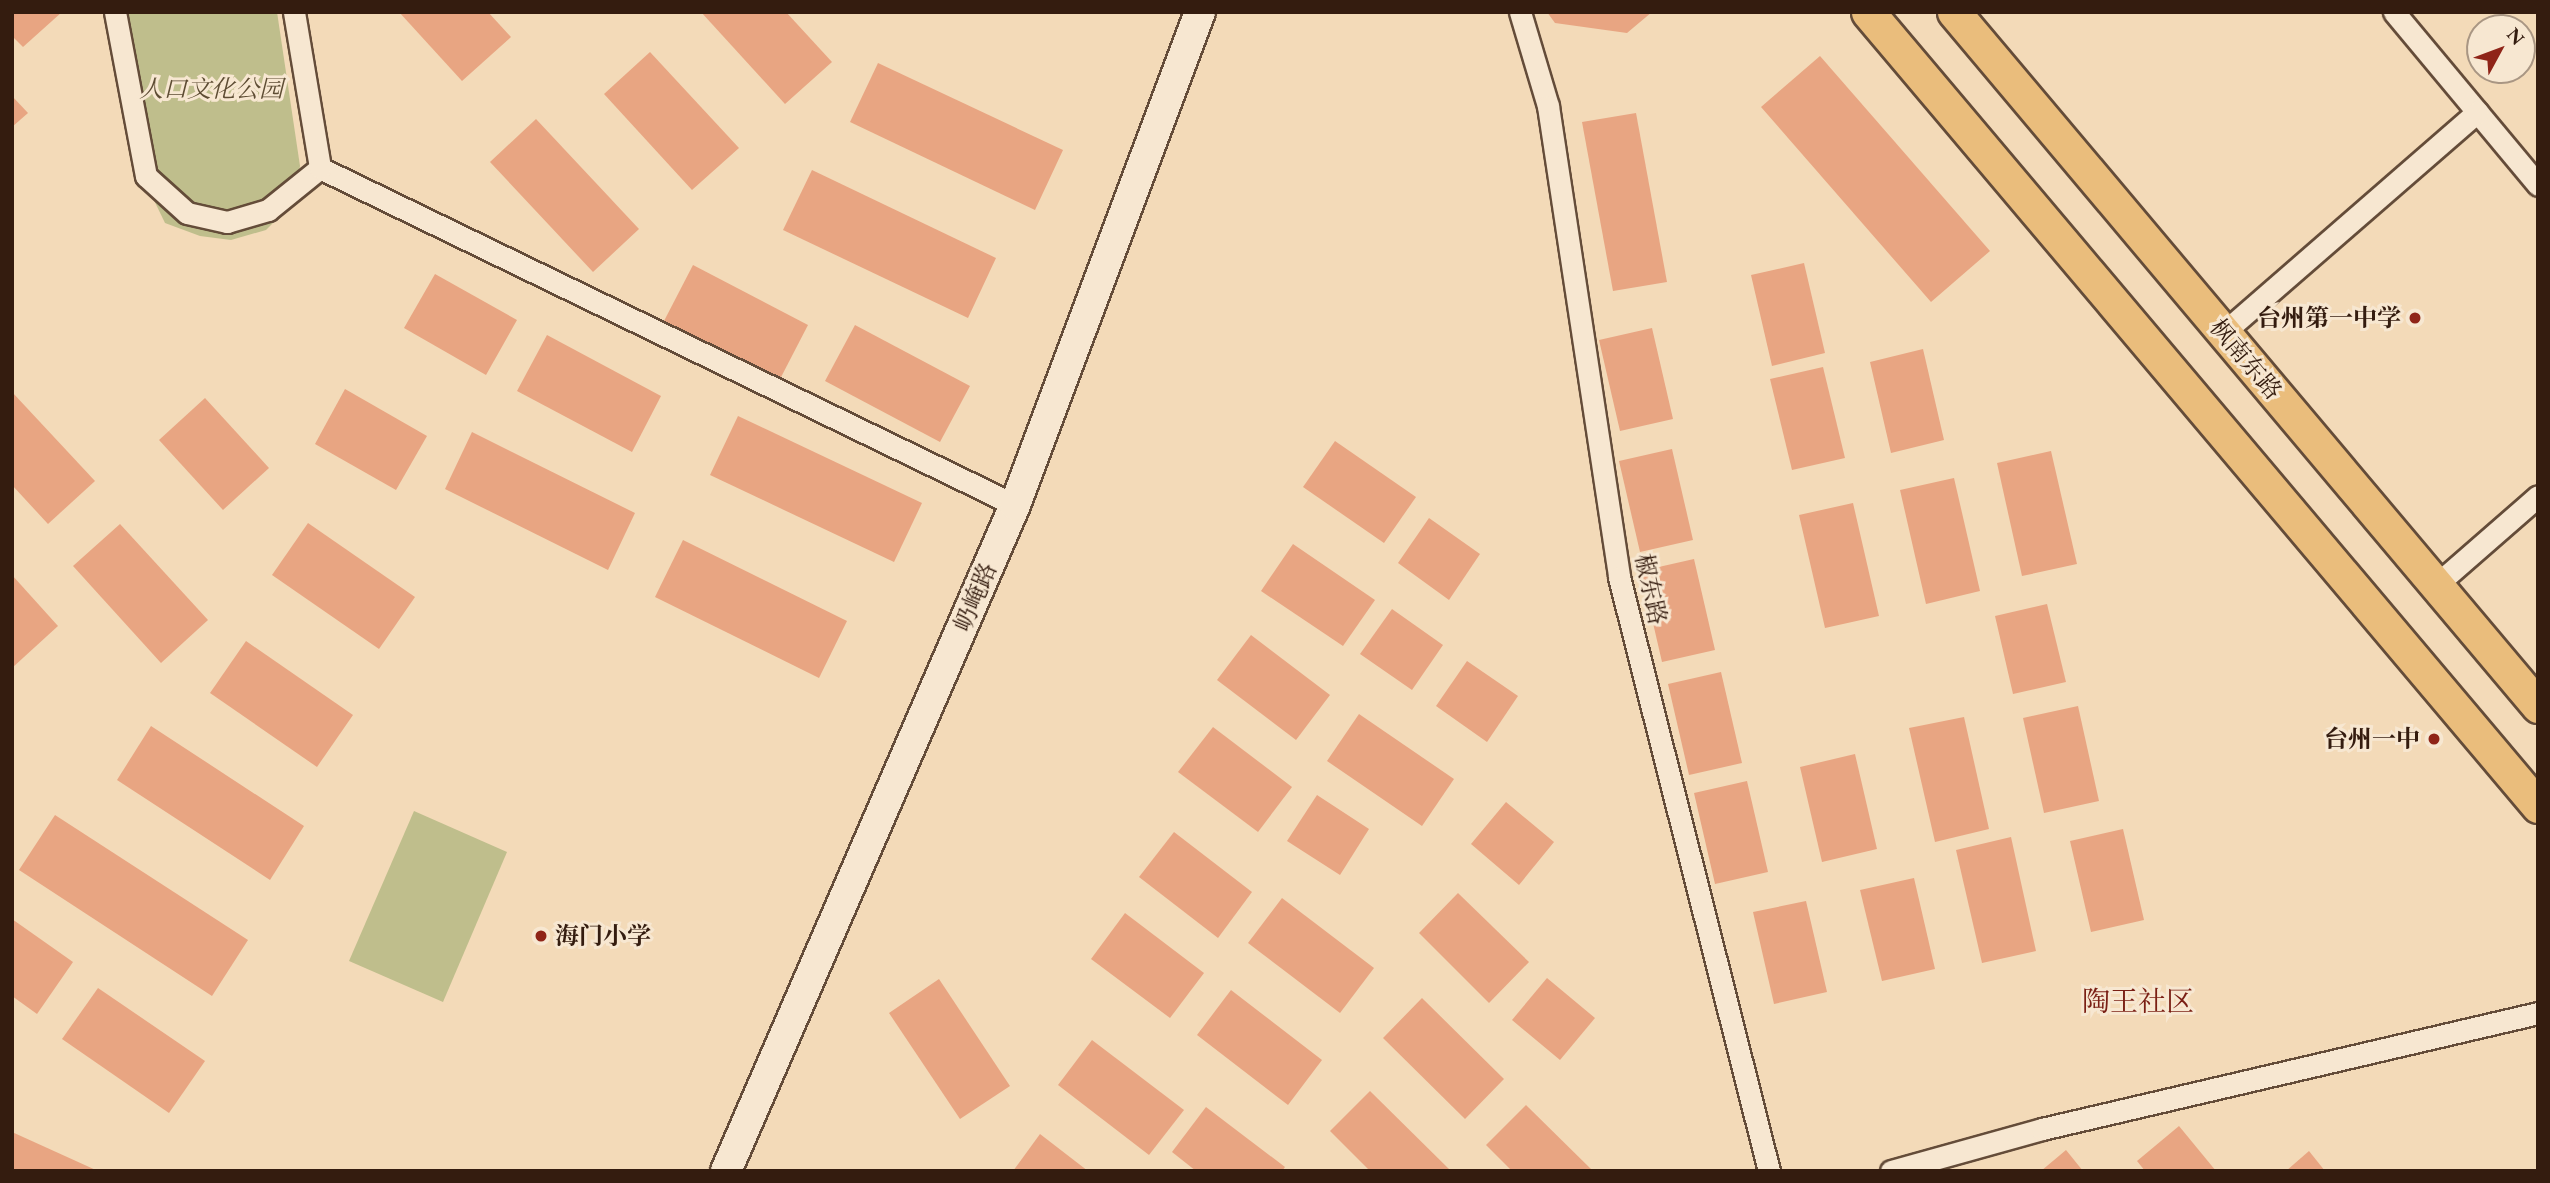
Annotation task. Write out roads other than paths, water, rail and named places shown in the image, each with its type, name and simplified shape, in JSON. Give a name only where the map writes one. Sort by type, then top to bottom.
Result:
[{"type":"main road","points":[[1868,12],[2538,806]]},
{"type":"main road","name":"枫南东路","points":[[1954,12],[2538,706]]},
{"type":"street","points":[[115,12],[146,176],[187,213],[227,222],[268,210],[320,168]]},
{"type":"street","points":[[294,12],[320,168]]},
{"type":"street","name":"屷崦路","points":[[726,1171],[1015,505],[1200,12]]},
{"type":"street","name":"椒东路","points":[[1520,12],[1548,106],[1619,577],[1769,1171]]},
{"type":"street","points":[[2394,12],[2538,185]]},
{"type":"street","points":[[2223,332],[2477,112]]},
{"type":"street","points":[[320,168],[1015,505]]},
{"type":"street","points":[[2436,585],[2538,496]]},
{"type":"street","points":[[1891,1171],[2042,1129],[2538,1013]]},
{"type":"place","name":"台州第一中学","points":[[2415,318]]},
{"type":"place","name":"台州一中","points":[[2434,739]]},
{"type":"place","name":"海门小学","points":[[541,936]]},
{"type":"district","name":"陶王社区","points":[[2138,1001]]},
{"type":"park label","name":"人口文化公园","points":[[211,89]]}]
